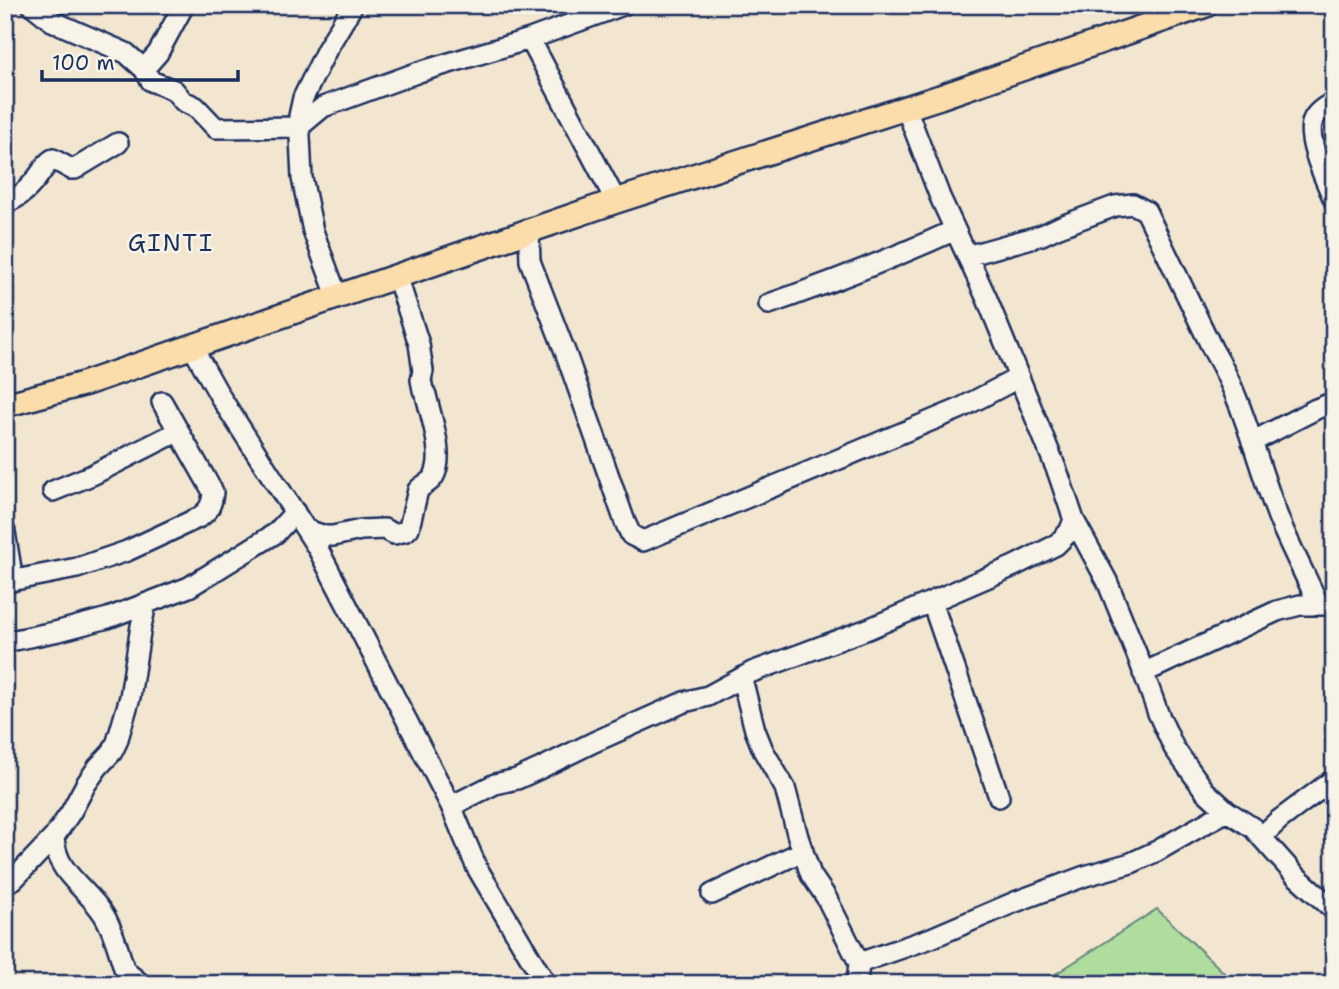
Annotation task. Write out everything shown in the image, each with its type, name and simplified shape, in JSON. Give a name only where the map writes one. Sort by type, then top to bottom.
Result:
[{"type":"main road","points":[[5,405],[83,384],[193,348],[397,275],[906,108],[1206,5]]},
{"type":"street","points":[[32,5],[52,21],[126,53],[145,69],[151,81],[174,90],[183,101],[196,107],[216,128],[299,127],[323,107],[419,72],[530,39],[623,5]]},
{"type":"street","points":[[145,69],[158,53],[184,5]]},
{"type":"street","points":[[337,296],[313,231],[302,178],[299,116],[303,98],[353,5]]},
{"type":"street","points":[[530,39],[616,201]]},
{"type":"street","points":[[303,98],[323,107]]},
{"type":"street","points":[[1334,102],[1314,117],[1311,129],[1318,164],[1334,200]]},
{"type":"street","points":[[906,108],[940,197],[987,299],[1058,473],[1073,520],[1107,581],[1158,713],[1174,747],[1205,791],[1227,811],[1253,828],[1295,875],[1334,910]]},
{"type":"street","points":[[5,197],[12,200],[18,197],[41,173],[50,159],[75,169],[118,144]]},
{"type":"street","points":[[967,256],[1042,235],[1115,206],[1133,204],[1149,215],[1235,393],[1280,521],[1326,604],[1300,605],[1277,611],[1143,673]]},
{"type":"street","points":[[769,304],[842,279],[955,230]]},
{"type":"street","points":[[529,232],[530,261],[566,354],[622,516],[631,535],[643,541],[959,409],[1018,378]]},
{"type":"street","points":[[307,530],[325,536],[360,530],[384,529],[394,534],[406,531],[418,490],[435,476],[439,453],[421,380],[423,371],[419,344],[397,275]]},
{"type":"street","points":[[193,348],[221,398],[307,530],[334,578],[451,806],[477,868],[547,984]]},
{"type":"street","points":[[5,532],[9,582],[77,568],[127,551],[200,517],[212,503],[213,492],[162,402]]},
{"type":"street","points":[[1252,442],[1334,402]]},
{"type":"street","points":[[53,491],[92,475],[179,431]]},
{"type":"street","points":[[5,642],[108,618],[189,587],[276,533],[295,512]]},
{"type":"street","points":[[451,806],[495,785],[517,779],[684,702],[708,696],[752,672],[868,629],[1014,566],[1056,545],[1069,532],[1073,520]]},
{"type":"street","points":[[932,602],[999,797]]},
{"type":"street","points":[[5,883],[14,878],[54,837],[86,784],[117,743],[130,697],[146,605]]},
{"type":"street","points":[[742,679],[755,730],[785,788],[811,875],[826,897],[859,963],[857,984]]},
{"type":"street","points":[[1261,837],[1279,820],[1334,779]]},
{"type":"street","points":[[859,963],[931,938],[1014,902],[1130,863],[1157,851],[1227,811]]},
{"type":"street","points":[[54,837],[57,857],[64,869],[104,915],[124,968],[141,984]]},
{"type":"street","points":[[712,894],[803,851]]},
{"type":"green space","points":[[1157,909],[1236,984],[1040,984]]},
{"type":"district","name":"GINTI","points":[[171,243]]}]
